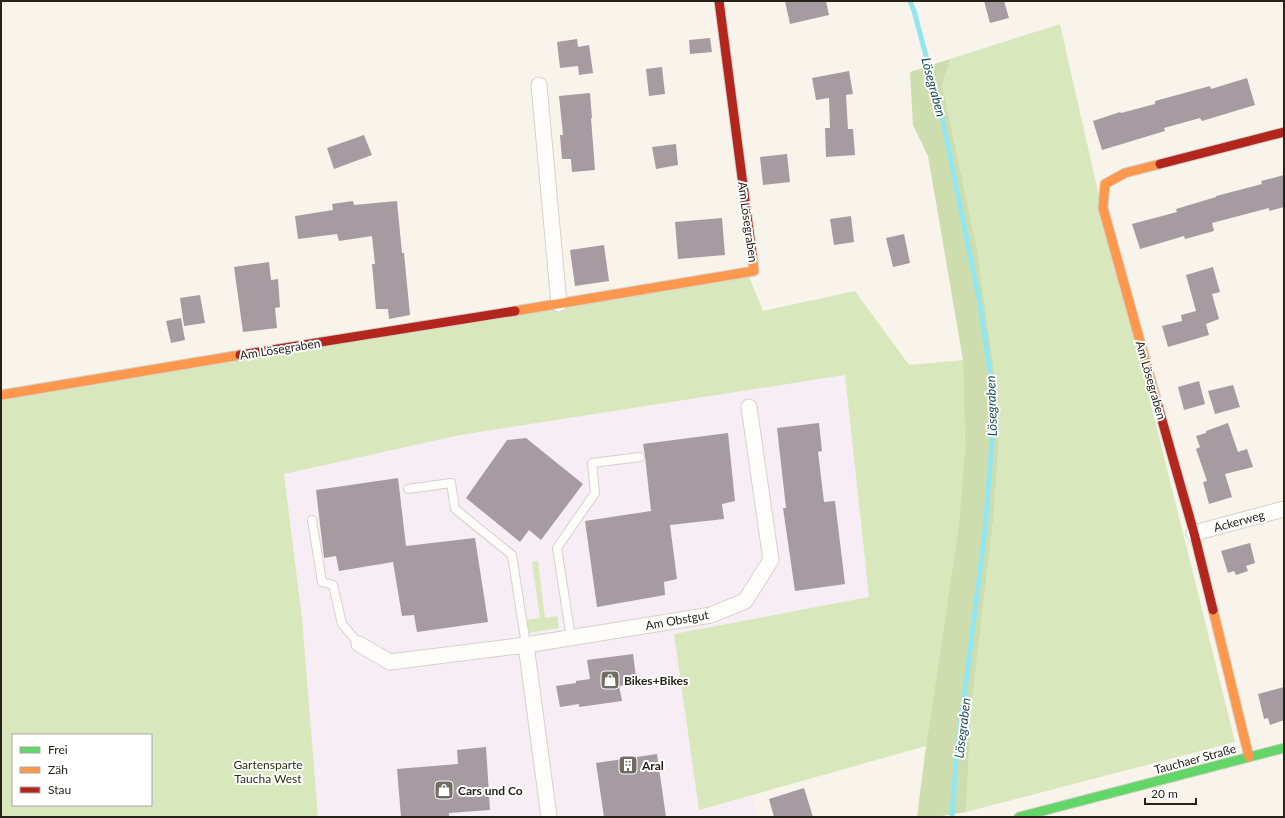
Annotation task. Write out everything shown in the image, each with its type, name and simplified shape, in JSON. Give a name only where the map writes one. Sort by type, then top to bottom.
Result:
[{"type":"street","name":"Am Lösegraben","points":[[1,395],[754,272],[719,1]]},
{"type":"street","points":[[539,85],[559,304]]},
{"type":"street","name":"Am Lösegraben","points":[[1249,757],[1194,533],[1103,208],[1105,184],[1125,173],[1284,132]]},
{"type":"street","name":"Am Obstgut","points":[[359,644],[390,662],[526,645],[711,615],[745,601],[771,560],[749,407]]},
{"type":"street","name":"Ackerweg","points":[[1194,533],[1284,510]]},
{"type":"street","points":[[526,645],[549,817]]},
{"type":"street","name":"Tauchaer Straße","points":[[1019,817],[1284,748]]},
{"type":"lane","points":[[571,638],[557,548],[595,493],[592,463],[640,457]]},
{"type":"lane","points":[[408,489],[451,483],[455,509],[512,555],[526,645]]},
{"type":"lane","points":[[312,520],[322,582],[333,585],[342,624],[359,644]]},
{"type":"shaded area","points":[[845,375],[869,597],[674,634],[699,810],[752,794],[757,817],[318,817],[302,618],[284,474],[460,435]]},
{"type":"green space","points":[[1060,24],[1099,196],[1235,742],[966,812],[971,710],[994,514],[999,437],[998,399],[977,249],[942,84],[950,59]]},
{"type":"green space","points":[[950,59],[942,84],[977,249],[998,399],[999,437],[994,514],[971,710],[966,812],[936,817],[917,817],[959,524],[965,446],[963,360],[928,156],[913,125],[910,72]]},
{"type":"green space","name":"Gartensparte Taucha West","points":[[746,269],[763,311],[855,291],[909,365],[963,360],[965,446],[959,524],[926,746],[699,810],[674,634],[869,597],[845,375],[460,435],[284,474],[302,618],[318,817],[1,817],[1,394]]},
{"type":"green space","points":[[538,561],[545,618],[557,616],[559,628],[529,633],[527,620],[540,618],[532,562]]},
{"type":"building","points":[[785,1],[826,1],[829,15],[790,24]]},
{"type":"building","points":[[984,1],[1004,1],[1009,18],[990,23]]},
{"type":"building","points":[[710,38],[712,52],[690,54],[689,40]]},
{"type":"building","points":[[577,39],[578,47],[589,45],[593,73],[579,75],[578,66],[560,68],[557,42]]},
{"type":"building","points":[[662,67],[665,94],[649,96],[646,69]]},
{"type":"building","points":[[849,71],[853,94],[846,95],[848,129],[853,129],[855,155],[826,157],[825,128],[830,128],[829,98],[816,100],[812,78]]},
{"type":"building","points":[[1247,78],[1255,105],[1202,121],[1200,118],[1164,128],[1165,131],[1102,150],[1093,121],[1120,112],[1155,104],[1155,101],[1210,86],[1211,89]]},
{"type":"building","points":[[590,93],[595,170],[572,172],[571,159],[562,159],[560,135],[563,135],[559,96]]},
{"type":"building","points":[[364,135],[372,155],[334,169],[327,148]]},
{"type":"building","points":[[676,144],[678,165],[656,169],[652,147]]},
{"type":"building","points":[[787,154],[790,182],[763,185],[760,157]]},
{"type":"building","points":[[1284,175],[1284,207],[1269,211],[1269,208],[1212,223],[1214,231],[1185,239],[1184,236],[1140,249],[1132,224],[1177,212],[1176,209],[1216,196],[1262,184],[1261,181]]},
{"type":"building","points":[[353,201],[354,205],[397,201],[410,315],[389,319],[388,309],[376,309],[372,264],[375,264],[372,236],[339,241],[337,234],[298,239],[295,216],[333,210],[332,204]]},
{"type":"building","points":[[851,216],[854,242],[834,245],[830,219]]},
{"type":"building","points":[[722,218],[725,255],[678,259],[675,222]]},
{"type":"building","points":[[904,234],[910,263],[893,267],[886,238]]},
{"type":"building","points":[[604,245],[609,281],[575,286],[570,250]]},
{"type":"building","points":[[269,262],[271,280],[278,279],[280,307],[275,308],[277,328],[243,332],[234,267]]},
{"type":"building","points":[[1213,267],[1220,292],[1212,294],[1219,319],[1206,324],[1209,335],[1168,347],[1162,326],[1182,321],[1181,315],[1196,311],[1186,275]]},
{"type":"building","points":[[200,295],[205,323],[184,326],[180,298]]},
{"type":"building","points":[[181,318],[185,340],[171,343],[166,321]]},
{"type":"building","points":[[1199,381],[1205,404],[1184,410],[1178,387]]},
{"type":"building","points":[[1233,385],[1240,407],[1215,414],[1208,391]]},
{"type":"building","points":[[819,423],[822,451],[818,452],[824,502],[835,501],[845,584],[795,591],[783,508],[786,508],[777,428]]},
{"type":"building","points":[[1228,423],[1238,452],[1247,449],[1253,467],[1225,474],[1232,497],[1209,504],[1203,482],[1207,481],[1196,449],[1200,447],[1196,436]]},
{"type":"building","points":[[728,433],[735,501],[722,504],[724,519],[670,525],[677,579],[664,582],[665,595],[597,607],[585,521],[651,511],[643,444]]},
{"type":"building","points":[[526,438],[583,484],[541,540],[529,530],[520,542],[466,498],[507,440]]},
{"type":"building","points":[[398,478],[406,546],[475,538],[488,622],[417,632],[414,615],[402,616],[393,562],[339,571],[336,556],[324,558],[316,490]]},
{"type":"building","points":[[1250,543],[1255,563],[1246,566],[1248,571],[1236,575],[1234,571],[1228,573],[1221,551]]},
{"type":"building","name":"Bikes+Bikes","points":[[633,654],[637,684],[619,686],[622,701],[579,707],[579,704],[560,707],[556,686],[590,679],[587,660]]},
{"type":"building","points":[[1284,687],[1284,720],[1270,725],[1268,718],[1264,719],[1258,694]]},
{"type":"building","name":"Cars und Co","points":[[486,747],[490,810],[449,813],[449,817],[401,817],[397,769],[458,764],[457,750]]},
{"type":"building","points":[[657,754],[666,817],[604,817],[596,763]]},
{"type":"building","points":[[804,788],[813,817],[774,817],[769,799]]},
{"type":"waterway","name":"Lösegraben","points":[[910,1],[941,112],[979,299],[991,379],[992,442],[985,531],[956,762],[952,817]]},
{"type":"traffic: fast","points":[[1019,817],[1284,748]]},
{"type":"traffic: slow","points":[[1158,406],[1103,208],[1105,184],[1125,173],[1160,164]]},
{"type":"traffic: slow","points":[[515,311],[754,271],[752,254]]},
{"type":"traffic: slow","points":[[1,395],[240,355]]},
{"type":"traffic: slow","points":[[1213,610],[1249,757]]},
{"type":"traffic: jam","points":[[719,1],[752,254]]},
{"type":"traffic: jam","points":[[1160,164],[1284,132]]},
{"type":"traffic: jam","points":[[240,355],[515,311]]},
{"type":"traffic: jam","points":[[1158,406],[1194,533],[1213,610]]},
{"type":"place","name":"Bikes+Bikes","points":[[610,680]]},
{"type":"place","name":"Aral","points":[[628,765]]},
{"type":"place","name":"Cars und Co","points":[[444,790]]}]
